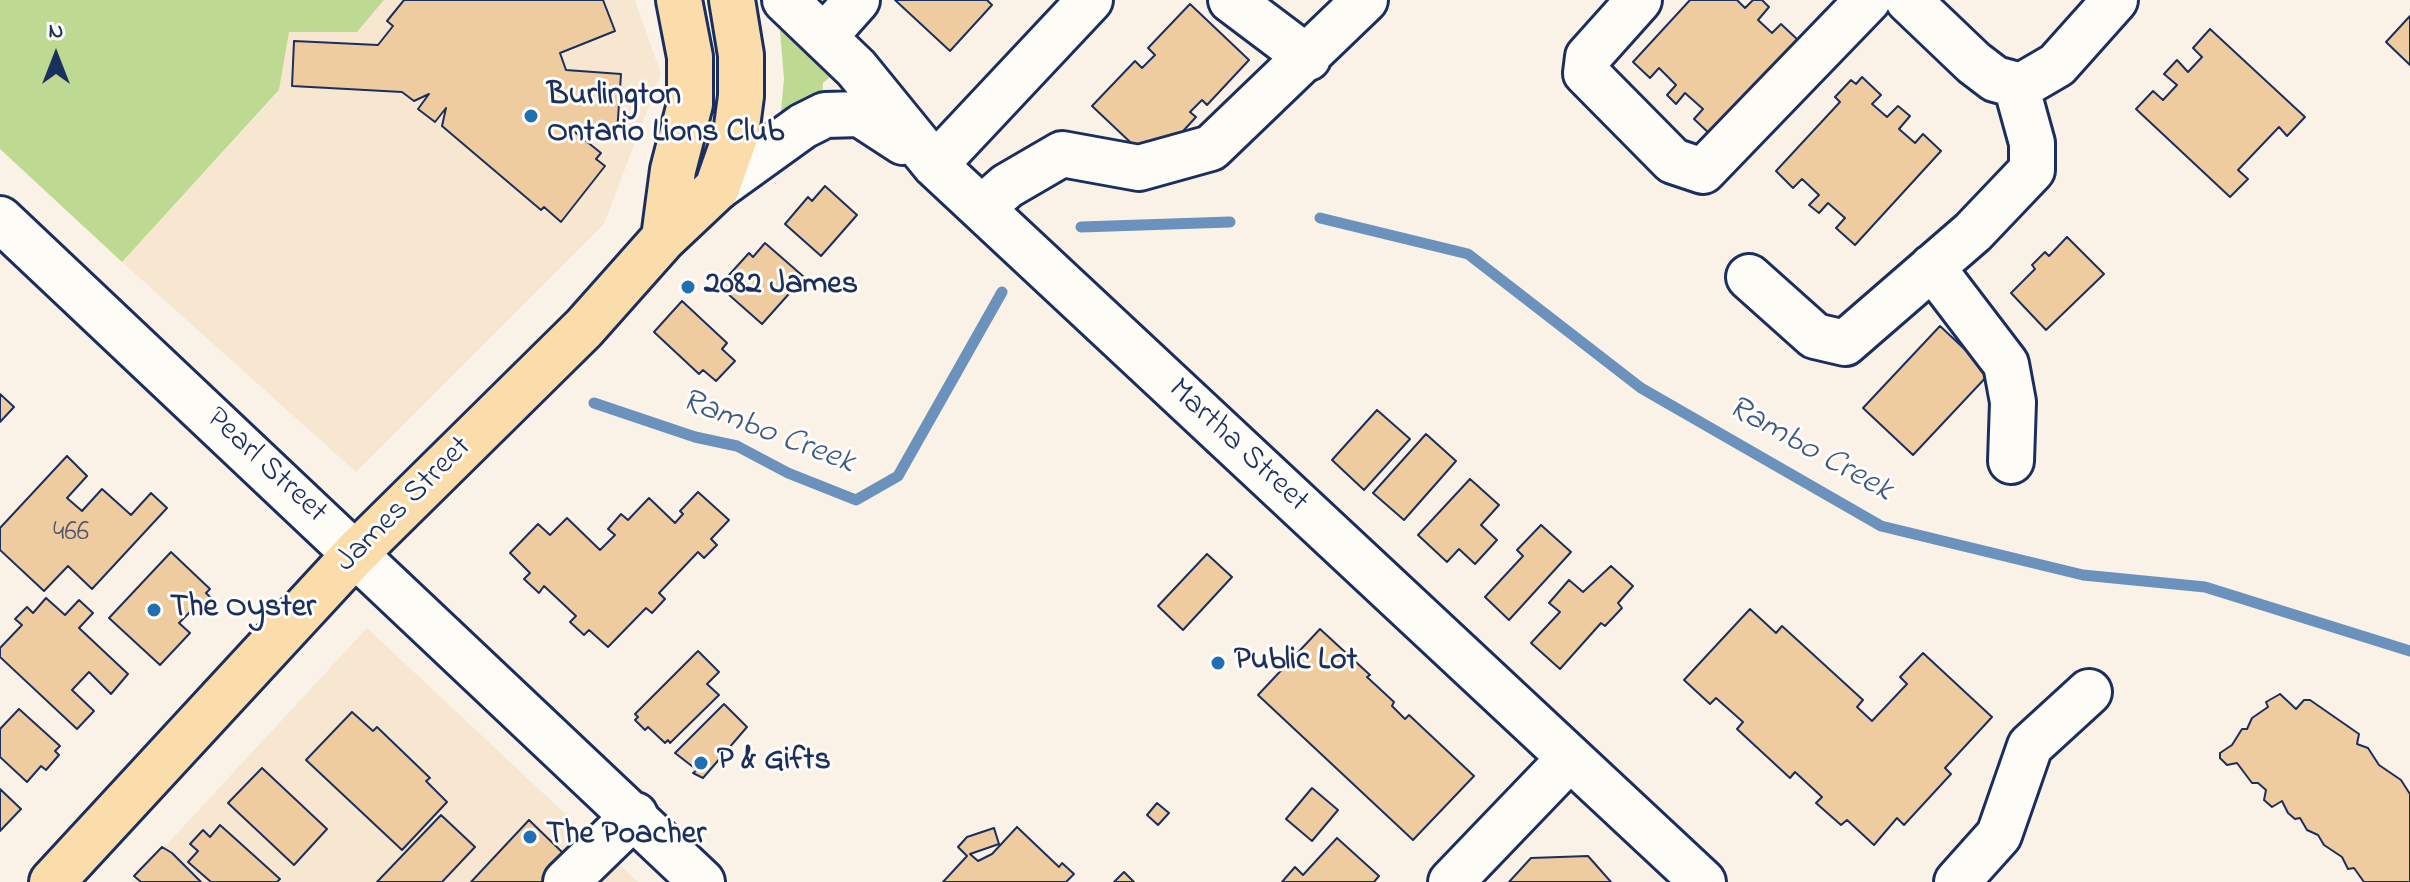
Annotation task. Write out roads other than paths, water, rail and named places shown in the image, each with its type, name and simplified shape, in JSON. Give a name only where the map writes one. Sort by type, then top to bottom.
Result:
[{"type":"main road","points":[[664,238],[673,170],[690,104],[690,57],[679,0]]},
{"type":"main road","name":"James Street","points":[[52,882],[356,553],[584,328],[664,238],[717,188],[736,134],[741,96],[741,55],[732,0]]},
{"type":"street","name":"Martha Street","points":[[785,0],[856,68],[935,165],[1703,882]]},
{"type":"street","points":[[824,37],[857,0]]},
{"type":"street","points":[[717,188],[803,126],[838,112],[869,119],[935,165],[1090,0]]},
{"type":"street","points":[[1231,0],[1308,58]]},
{"type":"street","points":[[992,218],[1007,186],[1062,154],[1139,168],[1211,148],[1365,0]]},
{"type":"street","points":[[1639,0],[1588,57],[1586,73],[1673,161],[1703,171],[1868,0]]},
{"type":"street","points":[[1908,0],[1995,79],[2021,86],[2057,65],[2115,0]]},
{"type":"street","points":[[1749,277],[1815,336],[1845,343],[1973,232],[2032,170],[2032,143],[2016,85]]},
{"type":"street","name":"Pearl Street","points":[[0,219],[635,815],[702,882]]},
{"type":"street","points":[[1932,267],[2006,364],[2013,402],[2011,461]]},
{"type":"street","points":[[1957,882],[1999,835],[2030,746],[2089,692]]},
{"type":"street","points":[[1451,882],[1570,758]]},
{"type":"street","points":[[566,882],[635,815]]},
{"type":"waterway","name":"Rambo Creek","points":[[1320,218],[1468,254],[1641,388],[1881,526],[2083,575],[2205,587],[2410,651]]},
{"type":"waterway","name":"Rambo Creek","points":[[1081,227],[1230,222]]},
{"type":"waterway","name":"Rambo Creek","points":[[594,403],[695,437],[737,446],[788,473],[856,500],[898,476],[1002,292]]},
{"type":"place","name":"Burlington Ontario Lions Club","points":[[531,116]]},
{"type":"place","name":"2082 James","points":[[688,287]]},
{"type":"place","name":"The Oyster","points":[[154,610]]},
{"type":"place","name":"Public Lot","points":[[1218,663]]},
{"type":"place","name":"P & Gifts","points":[[701,763]]},
{"type":"place","name":"The Poacher","points":[[530,837]]}]
